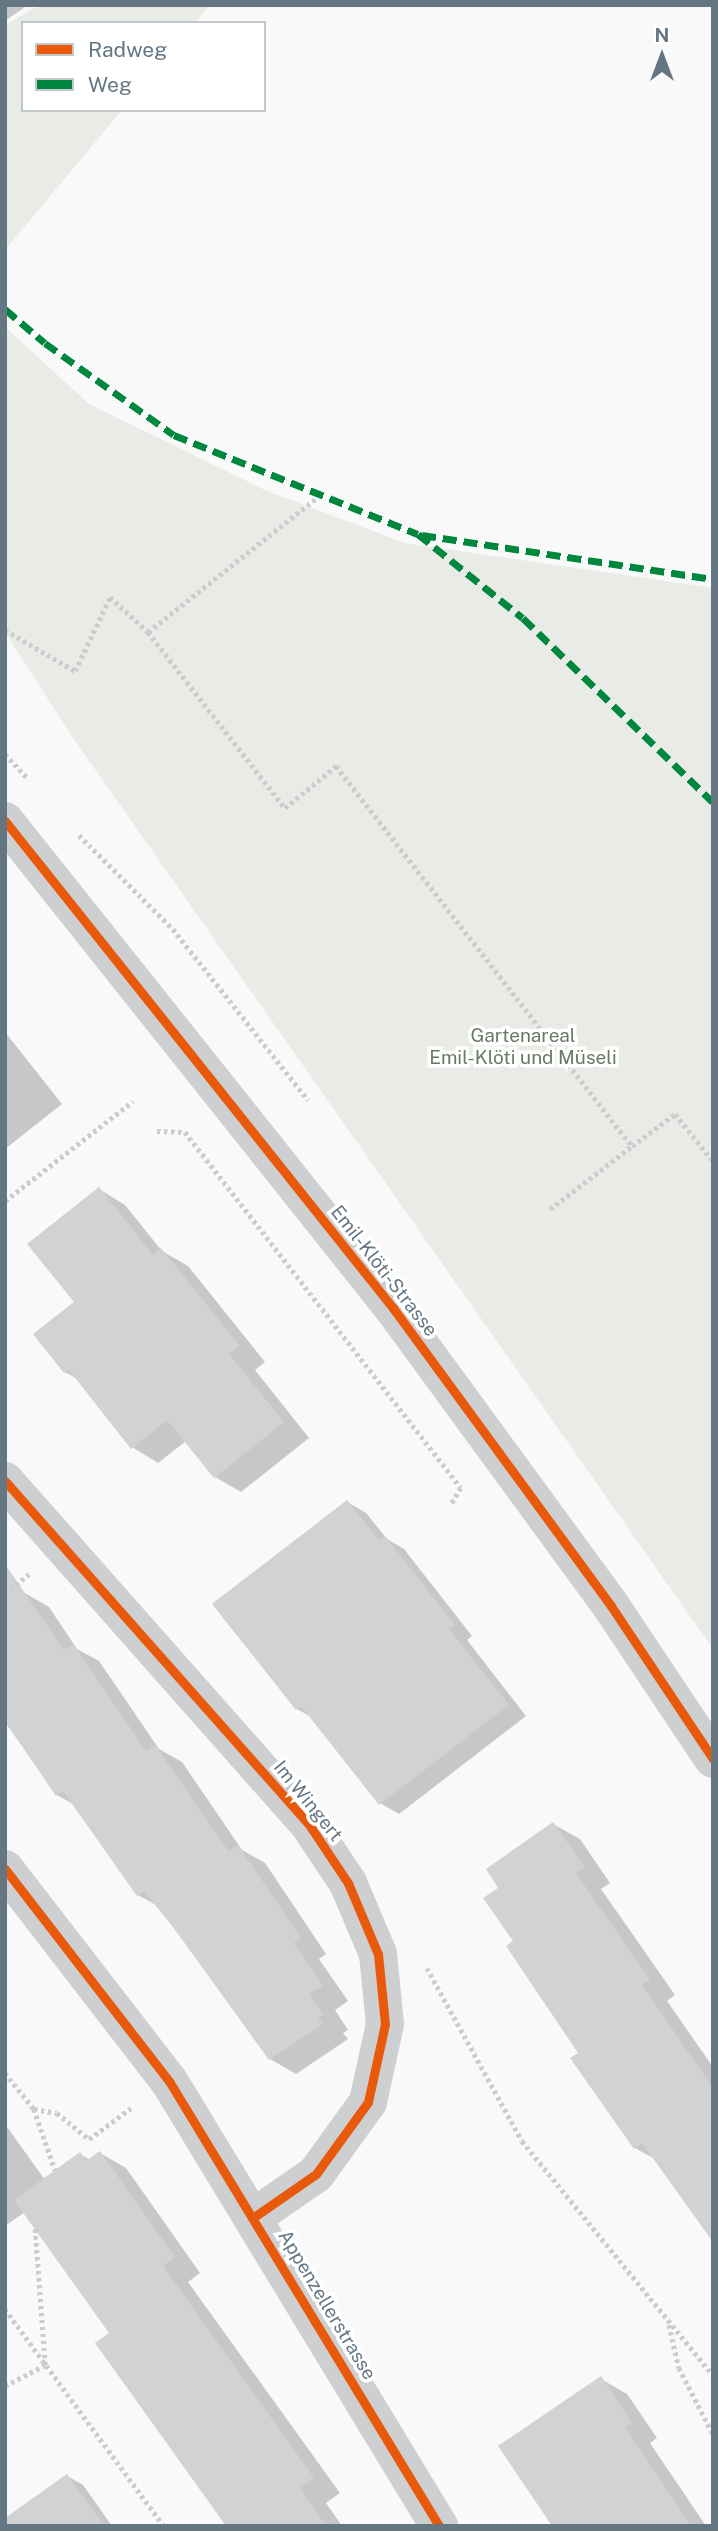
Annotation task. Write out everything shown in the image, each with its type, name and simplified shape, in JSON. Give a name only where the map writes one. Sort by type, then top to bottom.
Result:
[{"type":"street","name":"Emil-Klöti-Strasse","points":[[5,821],[393,1308],[611,1606],[713,1759]]},
{"type":"street","name":"Im Wingert","points":[[5,1481],[310,1826],[348,1883],[378,1954],[384,2024],[368,2102],[316,2174],[254,2217]]},
{"type":"street","name":"Appenzellerstrasse","points":[[5,1869],[169,2081],[254,2217],[439,2526]]},
{"type":"path","points":[[148,632],[318,497]]},
{"type":"path","points":[[5,630],[75,671],[110,597],[148,632],[285,808],[336,766],[632,1146]]},
{"type":"path","points":[[5,754],[31,782]]},
{"type":"path","points":[[75,830],[173,929],[308,1100]]},
{"type":"path","points":[[5,1201],[133,1101]]},
{"type":"path","points":[[551,1209],[674,1114],[713,1161]]},
{"type":"path","points":[[157,1132],[185,1132],[461,1488],[450,1506]]},
{"type":"path","points":[[5,1594],[31,1573]]},
{"type":"path","points":[[378,1954],[417,1949],[522,2141],[668,2324],[713,2375]]},
{"type":"path","points":[[5,2073],[34,2109],[55,2170]]},
{"type":"path","points":[[34,2109],[57,2113],[89,2139],[133,2107]]},
{"type":"path","points":[[35,2228],[45,2365]]},
{"type":"path","points":[[5,2309],[164,2526]]},
{"type":"path","points":[[668,2324],[678,2368],[713,2434]]},
{"type":"path","points":[[5,2386],[45,2365]]},
{"type":"green space","points":[[39,5],[210,5],[197,21],[21,21],[21,112],[120,112],[5,250],[5,25]]},
{"type":"green space","name":"Gartenareal Emil-Klöti und Müseli","points":[[5,327],[89,404],[267,491],[405,543],[713,588],[713,1649],[73,738],[5,632]]},
{"type":"building","points":[[99,1187],[153,1255],[161,1248],[240,1346],[229,1354],[284,1422],[214,1478],[167,1420],[131,1449],[69,1370],[64,1373],[33,1334],[74,1302],[27,1244]]},
{"type":"building","points":[[347,1500],[379,1540],[385,1536],[455,1625],[449,1629],[509,1705],[379,1805],[301,1706],[296,1710],[212,1604]]},
{"type":"building","points":[[5,1564],[64,1650],[73,1644],[146,1751],[155,1745],[229,1852],[238,1845],[301,1938],[294,1943],[323,1986],[309,1994],[323,2014],[318,2018],[323,2024],[269,2060],[176,1931],[144,1891],[137,1896],[63,1791],[56,1796],[5,1721]]},
{"type":"building","points":[[553,1822],[585,1867],[576,1873],[650,1980],[642,1985],[713,2088],[713,2242],[642,2143],[634,2149],[570,2058],[578,2053],[506,1946],[513,1941],[483,1898],[498,1888],[486,1869]]},
{"type":"building","points":[[100,2151],[175,2257],[163,2266],[314,2478],[300,2488],[326,2526],[226,2526],[95,2343],[109,2333],[14,2200],[80,2152],[86,2161]]},
{"type":"building","points":[[601,2376],[632,2422],[625,2427],[691,2526],[552,2526],[498,2446]]},
{"type":"building","points":[[67,2474],[104,2526],[5,2526],[5,2518]]},
{"type":"marked path","points":[[5,309],[45,343],[174,435],[418,534],[523,618],[713,802]]},
{"type":"marked path","points":[[422,535],[713,579]]},
{"type":"cycle path","points":[[5,821],[393,1308],[611,1606],[713,1759]]},
{"type":"cycle path","points":[[5,1481],[310,1826],[348,1883],[378,1954],[385,2024],[368,2102],[316,2174],[254,2217]]},
{"type":"cycle path","points":[[5,1869],[169,2081],[439,2526]]}]
